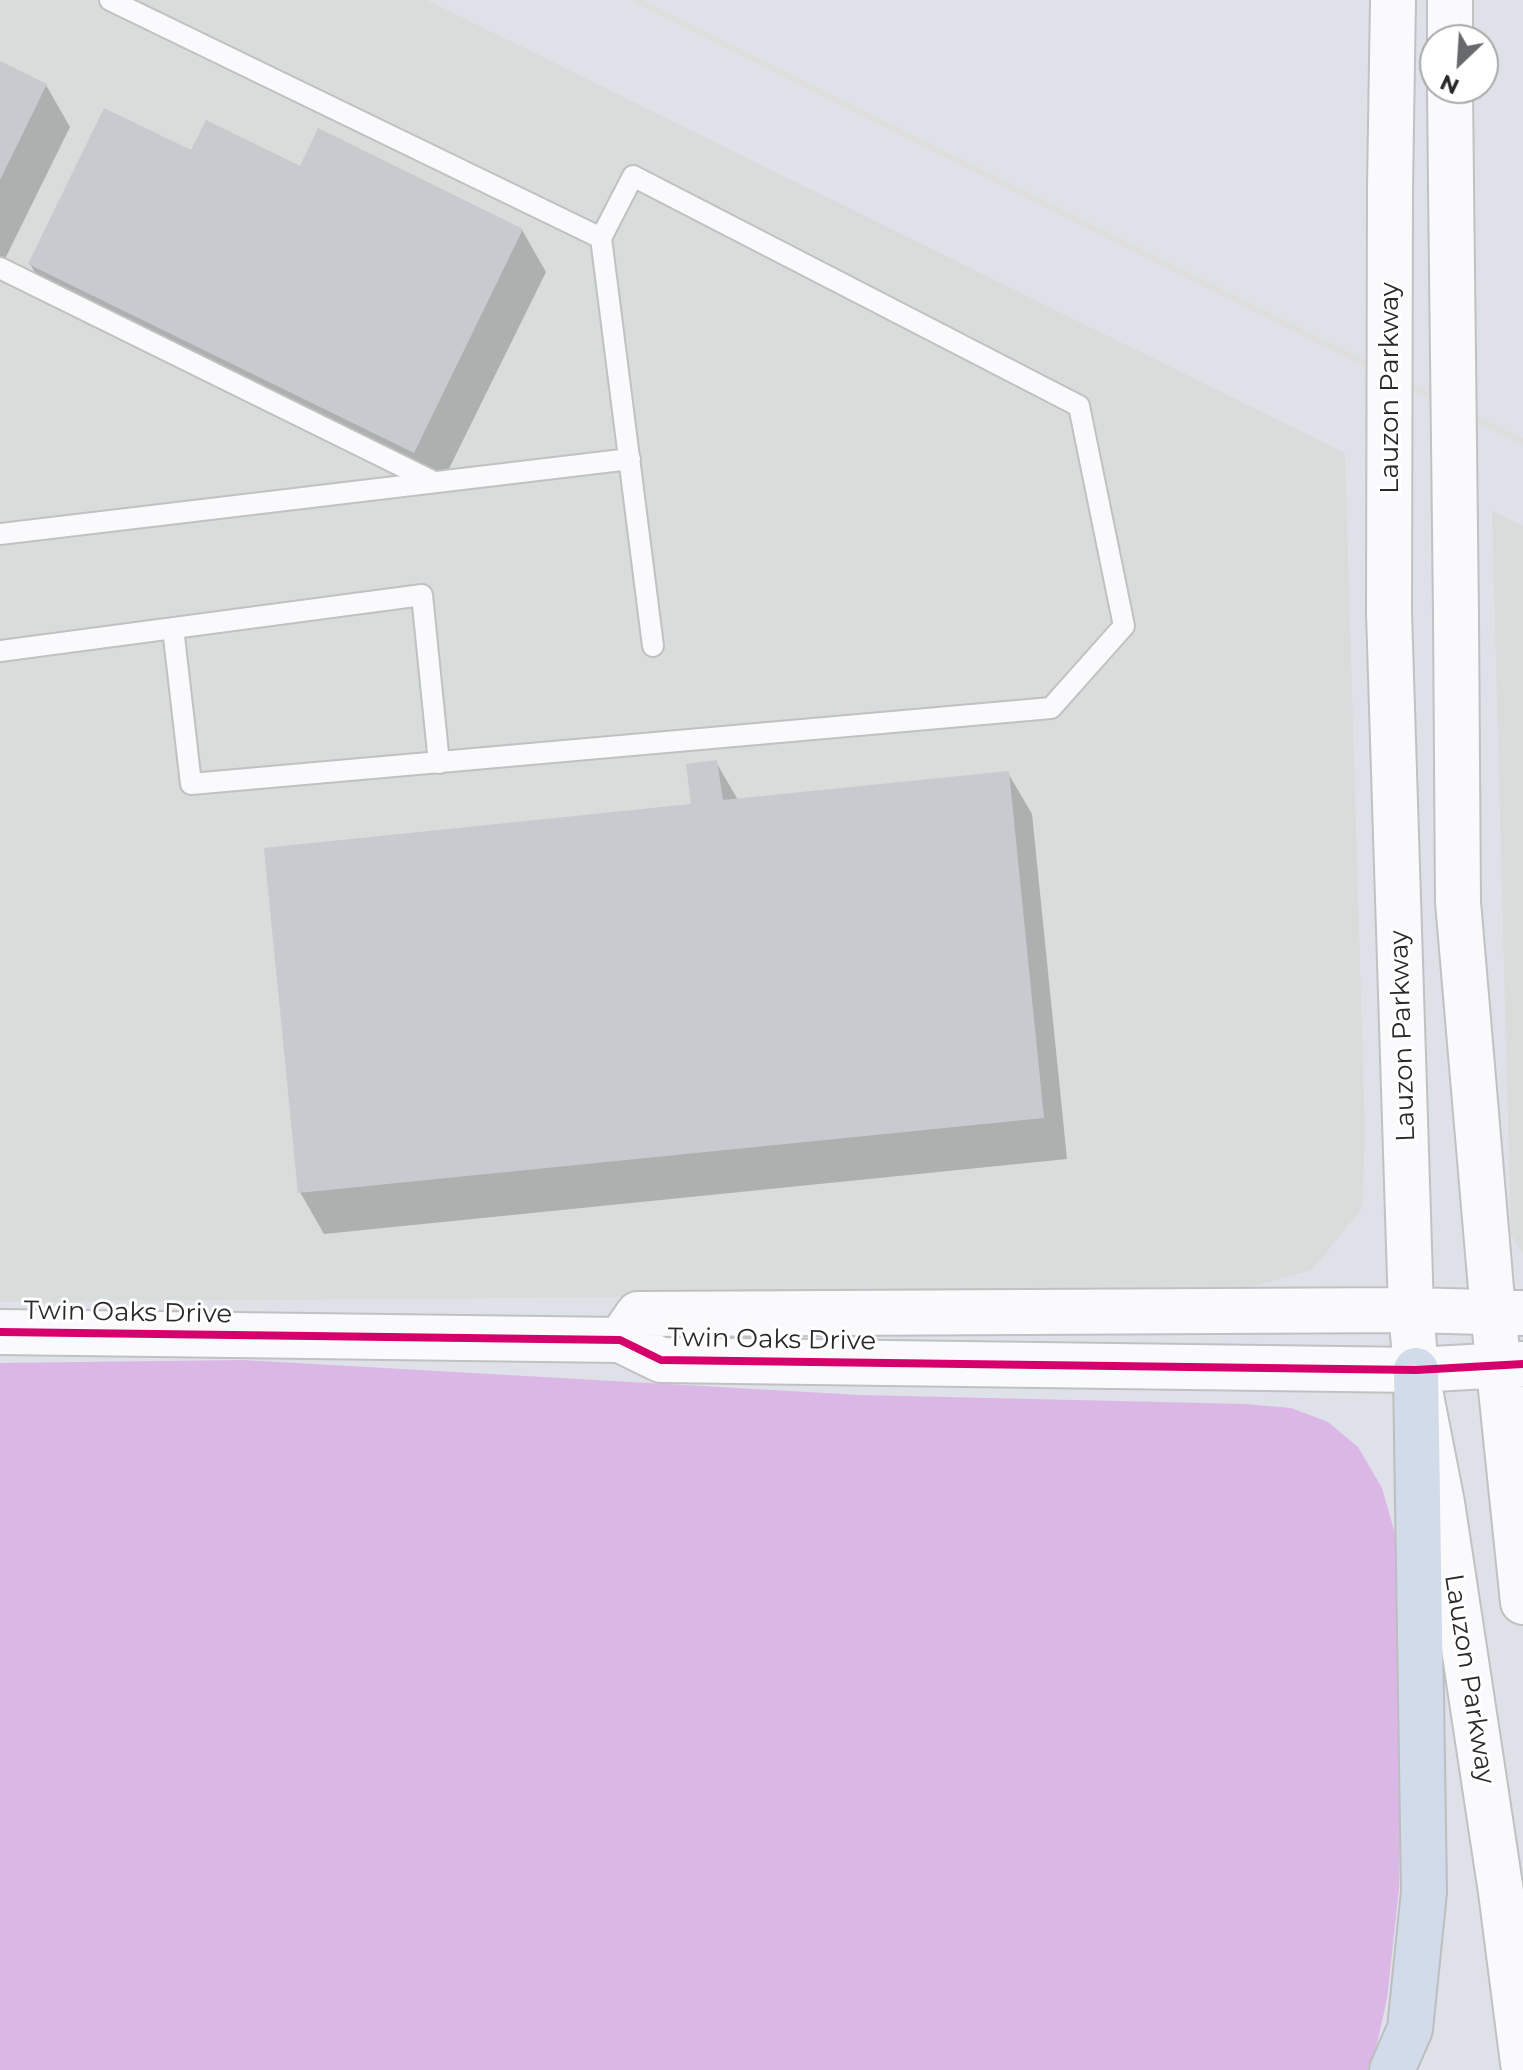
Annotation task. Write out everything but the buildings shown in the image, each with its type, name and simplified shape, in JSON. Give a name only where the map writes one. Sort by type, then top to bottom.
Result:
[{"type":"highway","points":[[1392,2070],[1410,2029],[1424,1892],[1416,1370]]},
{"type":"main road","name":"Lauzon Parkway","points":[[1393,0],[1389,613],[1411,1310],[1416,1370],[1444,1519],[1501,1892],[1523,2063]]},
{"type":"main road","points":[[1450,0],[1450,24]]},
{"type":"main road","points":[[1450,104],[1458,902],[1508,1313],[1523,1602]]},
{"type":"main road","name":"Twin Oaks Drive","points":[[620,1340],[638,1314],[1411,1310],[1508,1313]]},
{"type":"main road","name":"Twin Oaks Drive","points":[[0,1332],[620,1340],[661,1360],[1416,1370],[1511,1364]]},
{"type":"lane","points":[[110,0],[601,238]]},
{"type":"lane","points":[[173,628],[191,784],[1051,708],[1124,626],[1079,406],[633,176],[601,238],[653,646]]},
{"type":"lane","points":[[0,268],[434,482]]},
{"type":"lane","points":[[0,534],[630,459]]},
{"type":"lane","points":[[0,651],[422,595],[439,763]]},
{"type":"shaded area","points":[[0,0],[427,0],[1345,453],[1365,1136],[1362,1208],[1312,1270],[1232,1292],[0,1302]]},
{"type":"shaded area","points":[[1492,510],[1523,526],[1523,1253],[1511,1235]]},
{"type":"shaded area","points":[[243,1360],[860,1395],[1246,1404],[1291,1408],[1328,1422],[1358,1447],[1382,1488],[1396,1537],[1403,1720],[1399,1889],[1387,1999],[1371,2070],[0,2070],[0,1363]]},
{"type":"railway","points":[[636,0],[1523,442]]},
{"type":"cycle path","points":[[0,1332],[620,1340],[661,1360],[1416,1370],[1523,1364]]}]
